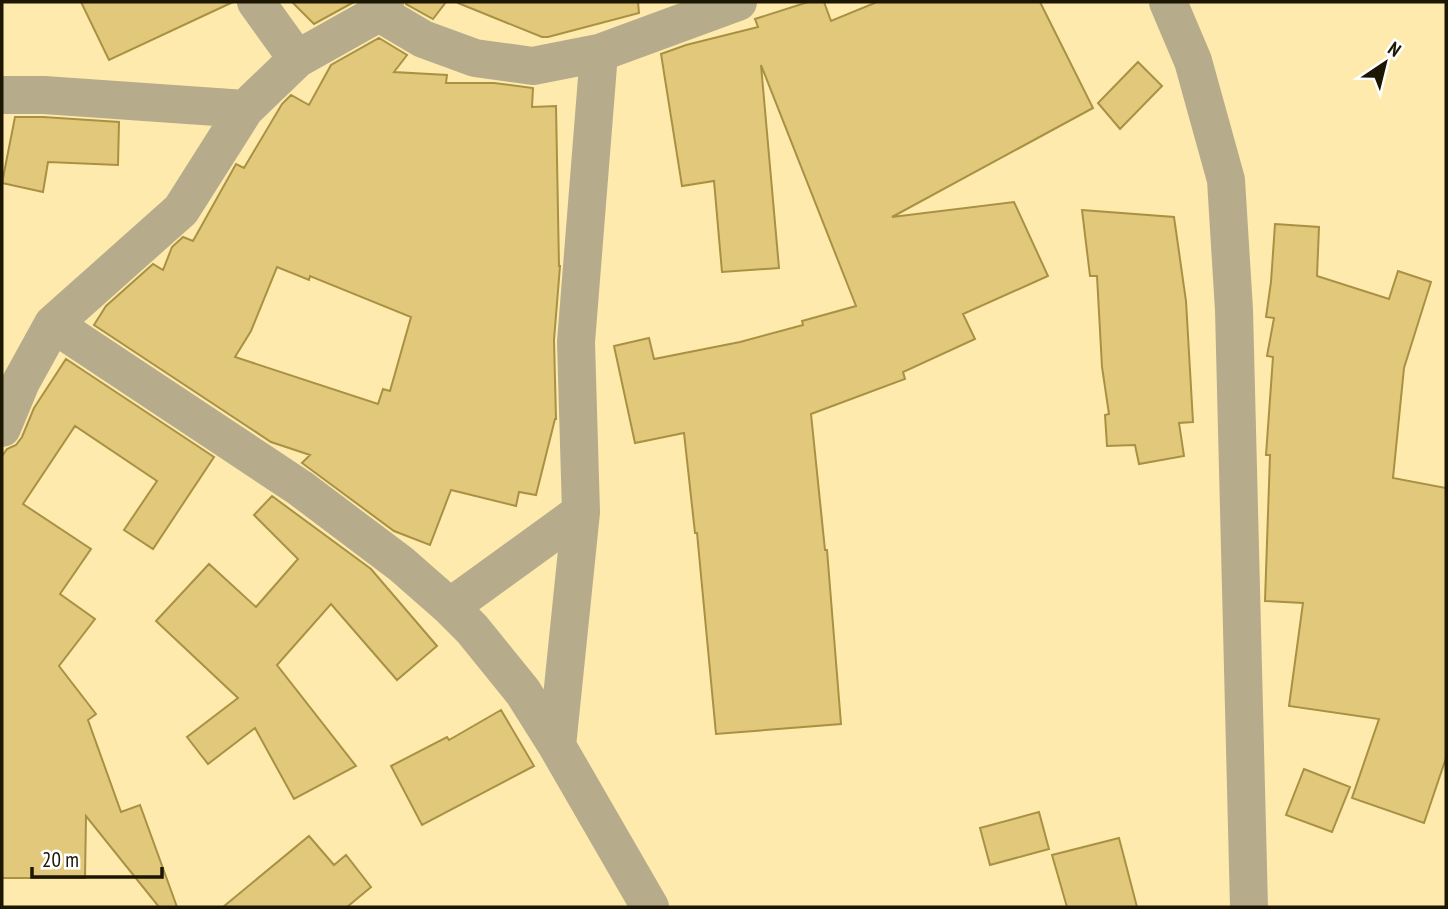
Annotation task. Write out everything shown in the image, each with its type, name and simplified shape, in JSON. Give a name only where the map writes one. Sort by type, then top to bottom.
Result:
[{"type":"street","points":[[256,2],[297,59]]},
{"type":"street","points":[[2,429],[21,382],[53,324],[181,210],[246,110],[297,59],[382,8],[423,39],[475,58],[533,66],[599,53],[738,2]]},
{"type":"street","points":[[1168,2],[1193,61],[1226,180],[1234,310],[1249,907]]},
{"type":"street","points":[[557,746],[581,512],[576,342],[599,53]]},
{"type":"street","points":[[2,94],[44,94],[246,110]]},
{"type":"street","points":[[53,324],[300,488],[401,564],[450,607],[523,692],[650,907]]},
{"type":"street","points":[[450,607],[581,512]]},
{"type":"building","points":[[81,2],[233,2],[109,60]]},
{"type":"building","points":[[292,2],[354,2],[314,24]]},
{"type":"building","points":[[446,2],[433,19],[406,4]]},
{"type":"building","points":[[458,2],[638,2],[639,13],[542,37]]},
{"type":"building","points":[[808,2],[824,2],[831,21],[877,2],[1040,2],[1093,108],[892,217],[1014,202],[1048,276],[963,314],[975,339],[903,372],[905,379],[811,414],[827,550],[841,724],[716,734],[697,533],[684,433],[635,443],[614,346],[649,338],[654,359],[740,342],[803,325],[802,321],[856,306],[761,65],[779,268],[722,272],[714,181],[682,186],[661,54],[758,27],[755,19]]},
{"type":"building","points":[[379,38],[407,55],[394,72],[447,75],[446,83],[494,83],[533,88],[532,107],[556,106],[560,266],[554,340],[556,419],[536,495],[519,492],[516,506],[451,490],[430,545],[394,531],[302,463],[310,455],[271,442],[94,325],[106,306],[153,264],[163,270],[172,247],[183,237],[193,241],[236,164],[244,168],[282,104],[291,95],[309,105],[331,65]],"holes":[[[277,267],[309,280],[310,276],[411,317],[390,391],[383,389],[378,404],[235,357],[251,331]]]},
{"type":"building","points":[[1138,62],[1162,86],[1120,129],[1098,103]]},
{"type":"building","points":[[15,117],[119,122],[118,165],[48,162],[43,192],[2,183]]},
{"type":"building","points":[[1082,210],[1174,217],[1186,301],[1193,422],[1179,423],[1184,456],[1139,464],[1135,445],[1107,446],[1105,415],[1109,414],[1102,367],[1097,276],[1090,276]]},
{"type":"building","points":[[1275,224],[1319,227],[1317,276],[1389,299],[1398,271],[1431,282],[1404,368],[1393,478],[1446,488],[1446,758],[1424,823],[1352,798],[1379,719],[1289,706],[1303,603],[1265,601],[1270,455],[1266,455],[1273,357],[1267,356],[1274,318],[1266,317]]},
{"type":"building","points":[[66,359],[214,457],[153,549],[124,530],[157,481],[75,426],[23,504],[91,549],[60,594],[95,619],[59,666],[96,714],[88,720],[121,812],[140,805],[177,907],[159,907],[86,816],[85,878],[2,878],[2,456],[22,437],[34,408]]},
{"type":"building","points":[[272,496],[371,569],[437,646],[397,680],[331,604],[277,665],[356,766],[294,799],[255,728],[208,764],[187,737],[238,698],[156,621],[209,564],[256,607],[298,559],[254,515]]},
{"type":"building","points":[[501,710],[534,766],[422,825],[391,766],[447,737],[449,740]]},
{"type":"building","points":[[1304,769],[1350,787],[1332,832],[1286,815]]},
{"type":"building","points":[[1039,812],[1049,849],[990,865],[980,828]]},
{"type":"building","points":[[309,836],[334,865],[346,855],[371,887],[347,907],[223,907]]},
{"type":"building","points":[[1119,838],[1137,907],[1067,907],[1052,855]]}]
